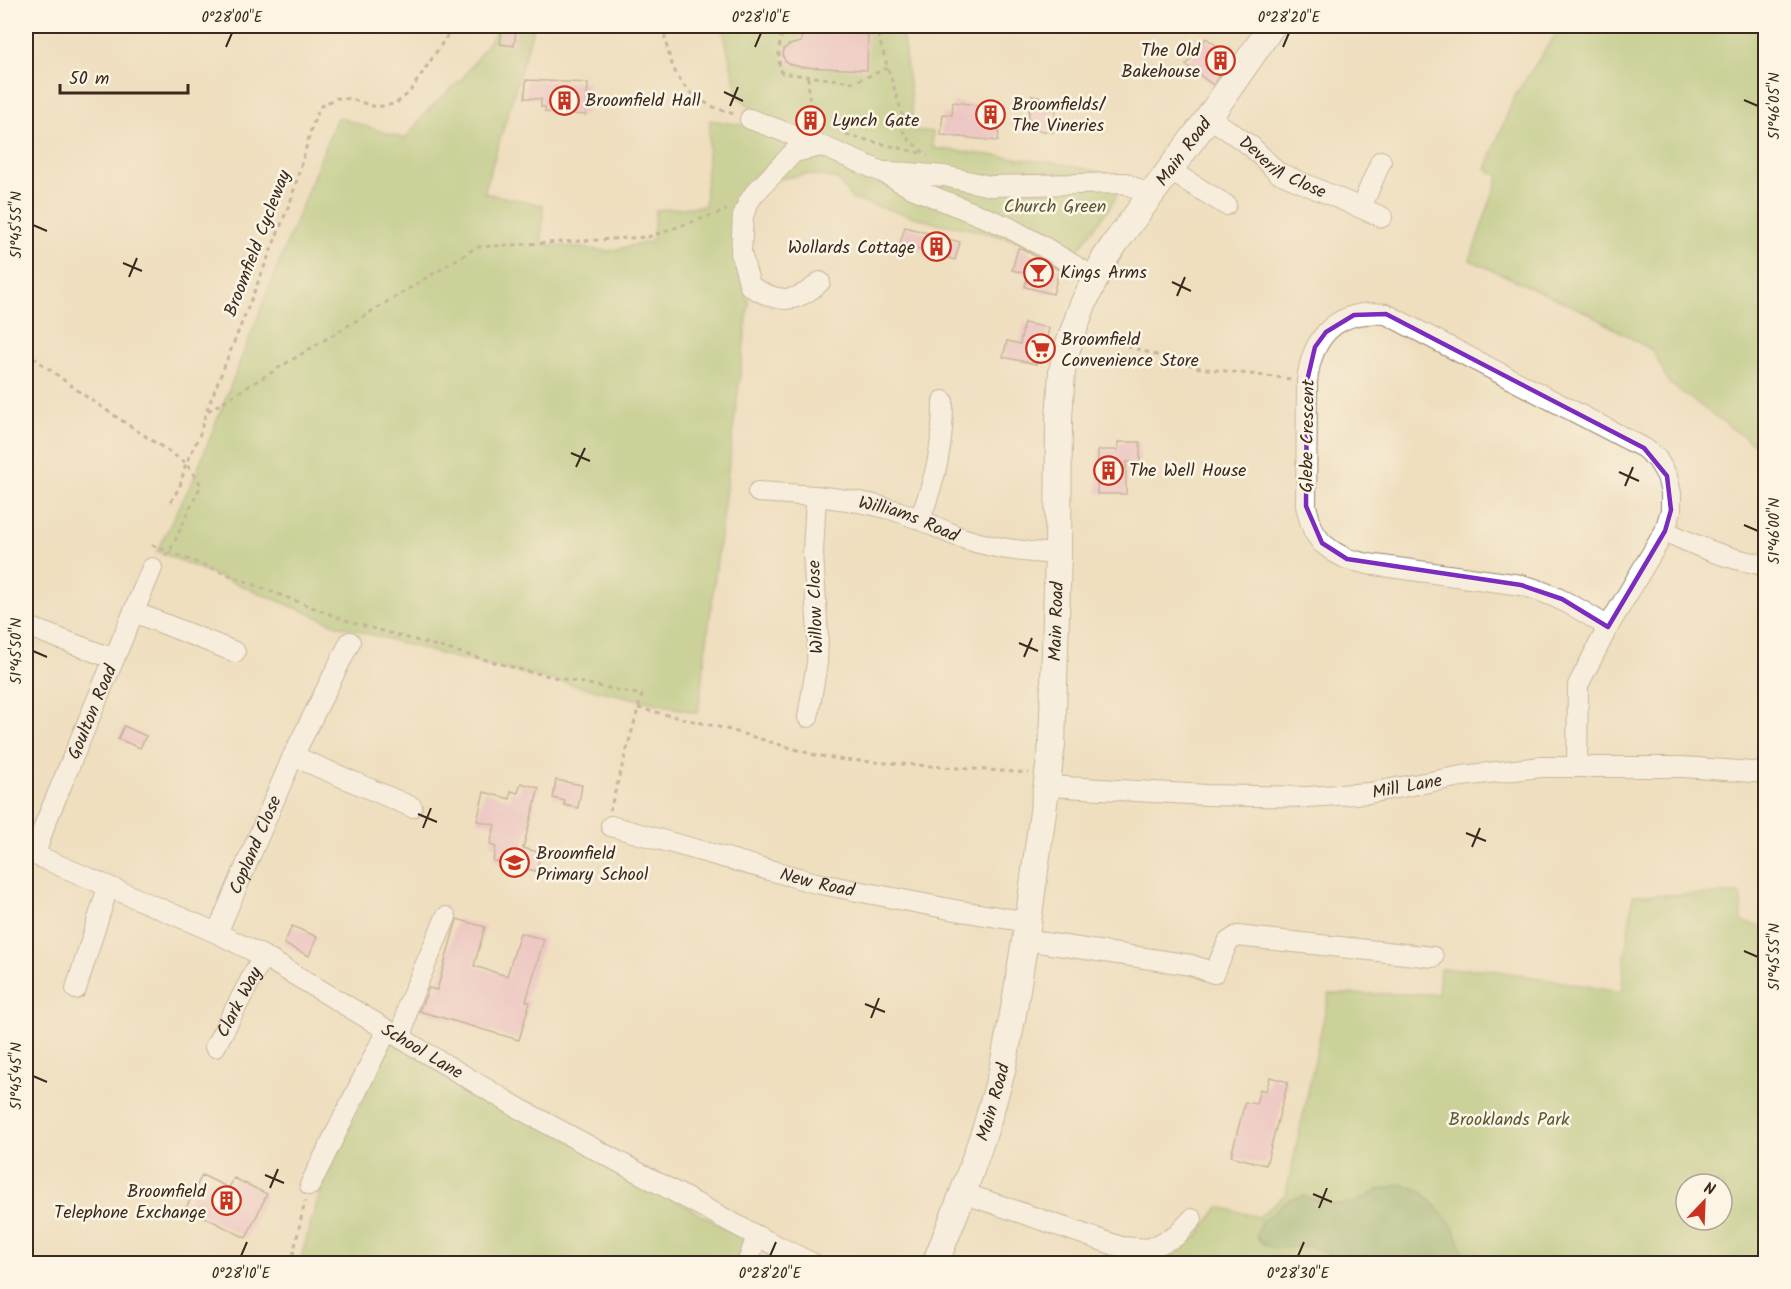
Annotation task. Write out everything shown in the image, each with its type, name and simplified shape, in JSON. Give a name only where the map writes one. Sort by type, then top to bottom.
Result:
[{"type":"main road","name":"Main Road","points":[[935,1263],[963,1193],[986,1127],[1002,1071],[1027,931],[1042,780],[1052,745],[1062,372],[1074,331],[1095,278],[1116,242],[1209,117],[1272,26]]},
{"type":"street","name":"Deverill Close","points":[[1209,117],[1252,147],[1277,172],[1382,217]]},
{"type":"street","points":[[750,119],[818,145],[882,172],[912,188],[1025,235]]},
{"type":"street","points":[[818,145],[794,152],[754,194],[743,216],[741,253],[750,286],[766,296],[788,301],[808,293],[820,282]]},
{"type":"street","points":[[1361,208],[1381,161]]},
{"type":"street","points":[[1169,170],[1226,205]]},
{"type":"street","points":[[882,172],[944,176],[990,186],[1125,183],[1149,195]]},
{"type":"street","points":[[990,186],[982,194],[984,202],[998,216],[1095,278]]},
{"type":"street","name":"Glebe Crescent","points":[[1577,766],[1578,685],[1608,627],[1665,531],[1671,510],[1671,493],[1667,476],[1657,459],[1644,448],[1386,314],[1354,315],[1338,322],[1326,332],[1315,347],[1309,364],[1308,381],[1306,506],[1314,532],[1322,543],[1347,559],[1368,564],[1521,585],[1542,590],[1563,599],[1608,627]]},
{"type":"street","points":[[920,519],[940,458],[943,402]]},
{"type":"street","name":"Williams Road","points":[[758,492],[856,500],[893,509],[954,535],[988,546],[1019,552],[1058,554]]},
{"type":"street","name":"Willow Close","points":[[808,717],[817,663],[813,553],[816,496]]},
{"type":"street","points":[[1665,531],[1716,555],[1766,565]]},
{"type":"street","name":"Goulton Road","points":[[30,854],[45,824],[152,568]]},
{"type":"street","points":[[134,612],[235,652]]},
{"type":"street","points":[[26,626],[114,659]]},
{"type":"street","name":"Copland Close","points":[[217,933],[293,756],[350,642]]},
{"type":"street","points":[[293,756],[412,807]]},
{"type":"street","name":"Mill Lane","points":[[1042,780],[1219,795],[1325,796],[1380,791],[1499,771],[1577,766],[1683,767],[1766,772]]},
{"type":"street","name":"New Road","points":[[611,826],[816,883],[944,908],[1027,931],[1191,965],[1214,973],[1228,942],[1237,936],[1433,957]]},
{"type":"street","name":"School Lane","points":[[30,854],[217,933],[263,956],[520,1108],[758,1236],[814,1263]]},
{"type":"street","points":[[76,989],[108,887]]},
{"type":"street","points":[[310,1185],[394,1034],[446,917]]},
{"type":"street","name":"Clark Way","points":[[215,1047],[263,956]]},
{"type":"street","points":[[963,1193],[1121,1246],[1149,1249],[1176,1236],[1192,1219]]},
{"type":"street","points":[[747,1263],[758,1236]]},
{"type":"path","name":"Broomfield Cycleway","points":[[171,502],[180,486],[186,463],[199,437],[206,412],[291,200],[313,123],[321,106],[336,98],[351,99],[376,107],[395,105],[409,93],[449,33],[458,26]]},
{"type":"path","points":[[663,26],[670,63],[678,79],[696,98],[722,111],[750,119]]},
{"type":"path","points":[[774,26],[785,28],[782,32],[779,67],[782,73],[854,82],[888,68]]},
{"type":"path","points":[[875,26],[904,120],[903,131],[909,140],[925,154]]},
{"type":"path","points":[[808,77],[818,145]]},
{"type":"path","points":[[845,135],[931,157]]},
{"type":"path","points":[[206,412],[477,247],[648,237],[748,203]]},
{"type":"path","points":[[1074,331],[1200,368],[1308,381]]},
{"type":"path","points":[[26,352],[88,398],[186,463],[201,485],[170,551]]},
{"type":"path","points":[[152,545],[350,622],[530,672],[642,695],[608,816],[611,826]]},
{"type":"path","points":[[638,708],[723,728],[815,755],[1042,780]]},
{"type":"path","points":[[291,1263],[310,1185]]},
{"type":"highlighted area","points":[[1386,314],[1401,320],[1644,448],[1667,476],[1671,510],[1665,531],[1608,627],[1562,599],[1521,585],[1347,559],[1322,543],[1306,506],[1307,381],[1315,347],[1326,332],[1354,315]]},
{"type":"green space","name":"Church Green","points":[[500,26],[533,29],[484,193],[543,205],[542,244],[608,251],[652,241],[656,210],[705,206],[710,120],[757,127],[758,114],[738,96],[722,26],[901,26],[913,130],[933,132],[933,148],[1063,164],[1127,178],[1112,204],[1074,255],[975,230],[931,222],[852,199],[837,179],[806,174],[755,184],[737,260],[749,303],[698,713],[455,658],[337,625],[157,551],[194,478],[337,117],[405,139],[429,109],[463,78]]},
{"type":"green space","points":[[1561,26],[1765,26],[1765,452],[1669,383],[1653,351],[1588,313],[1470,260],[1499,176],[1486,169],[1514,97]]},
{"type":"green space","name":"Brooklands Park","points":[[1741,894],[1742,922],[1765,927],[1765,1263],[1124,1264],[1196,1238],[1219,1207],[1259,1217],[1286,1194],[1329,994],[1438,994],[1440,969],[1486,969],[1621,992],[1633,895]]},
{"type":"green space","points":[[391,1040],[746,1240],[737,1263],[299,1264],[320,1192]]},
{"type":"green space","points":[[1401,1184],[1421,1191],[1437,1207],[1454,1229],[1464,1254],[1463,1263],[1335,1263],[1329,1254],[1311,1246],[1271,1248],[1256,1236],[1261,1222],[1289,1199],[1304,1196],[1332,1204],[1354,1203],[1379,1190]]},
{"type":"building","points":[[838,26],[857,26],[856,34],[868,34],[867,70],[801,67],[785,61],[784,49],[801,42],[802,30],[838,32]]},
{"type":"building","points":[[502,28],[516,30],[514,46],[500,44]]},
{"type":"building","name":"The Old Bakehouse","points":[[1206,38],[1232,57],[1213,85],[1186,65]]},
{"type":"building","name":"Broomfield Hall","points":[[526,80],[588,83],[586,115],[545,112],[545,107],[541,107],[541,99],[525,98]]},
{"type":"building","points":[[1031,96],[1057,100],[1053,132],[1027,129]]},
{"type":"building","name":"Broomfields/ The Vineries","points":[[953,102],[1001,108],[998,141],[941,135],[943,114],[952,115]]},
{"type":"building","name":"Wollards Cottage","points":[[905,227],[960,242],[955,260],[900,243]]},
{"type":"building","name":"Kings Arms","points":[[1018,248],[1059,270],[1053,294],[1025,287],[1028,274],[1012,270]]},
{"type":"building","points":[[1024,323],[1049,328],[1042,360],[1037,359],[1036,364],[1003,357],[1007,341],[1020,344]]},
{"type":"building","name":"The Well House","points":[[1118,442],[1140,442],[1140,462],[1126,462],[1126,494],[1097,494],[1098,450],[1118,450]]},
{"type":"building","points":[[124,726],[146,736],[140,748],[118,739]]},
{"type":"building","points":[[556,780],[582,785],[578,808],[564,805],[565,801],[553,798]]},
{"type":"building","points":[[521,783],[539,788],[523,848],[541,853],[536,871],[493,861],[496,847],[490,845],[495,825],[477,821],[484,792],[510,799],[511,791],[518,793]]},
{"type":"building","points":[[457,919],[485,927],[474,966],[507,976],[520,933],[544,939],[526,1001],[530,1002],[519,1040],[419,1011],[429,988],[437,990]]},
{"type":"building","points":[[292,926],[317,937],[309,956],[284,944]]},
{"type":"building","points":[[1270,1077],[1288,1082],[1266,1165],[1231,1156],[1245,1102],[1256,1104],[1260,1089],[1266,1091]]},
{"type":"building","name":"Broomfield Telephone Exchange","points":[[202,1175],[229,1188],[234,1178],[267,1194],[246,1238],[186,1208]]},
{"type":"place","name":"The Old Bakehouse","points":[[1221,60]]},
{"type":"place","name":"Broomfield Hall","points":[[564,100]]},
{"type":"place","name":"Broomfields/ The Vineries","points":[[991,114]]},
{"type":"place","name":"Lynch Gate","points":[[811,120]]},
{"type":"place","name":"Wollards Cottage","points":[[936,247]]},
{"type":"place","name":"Kings Arms","points":[[1039,272]]},
{"type":"place","name":"Broomfield Convenience Store","points":[[1040,349]]},
{"type":"place","name":"The Well House","points":[[1108,470]]},
{"type":"place","name":"Broomfield Primary School","points":[[515,863]]},
{"type":"place","name":"Broomfield Telephone Exchange","points":[[227,1201]]}]
